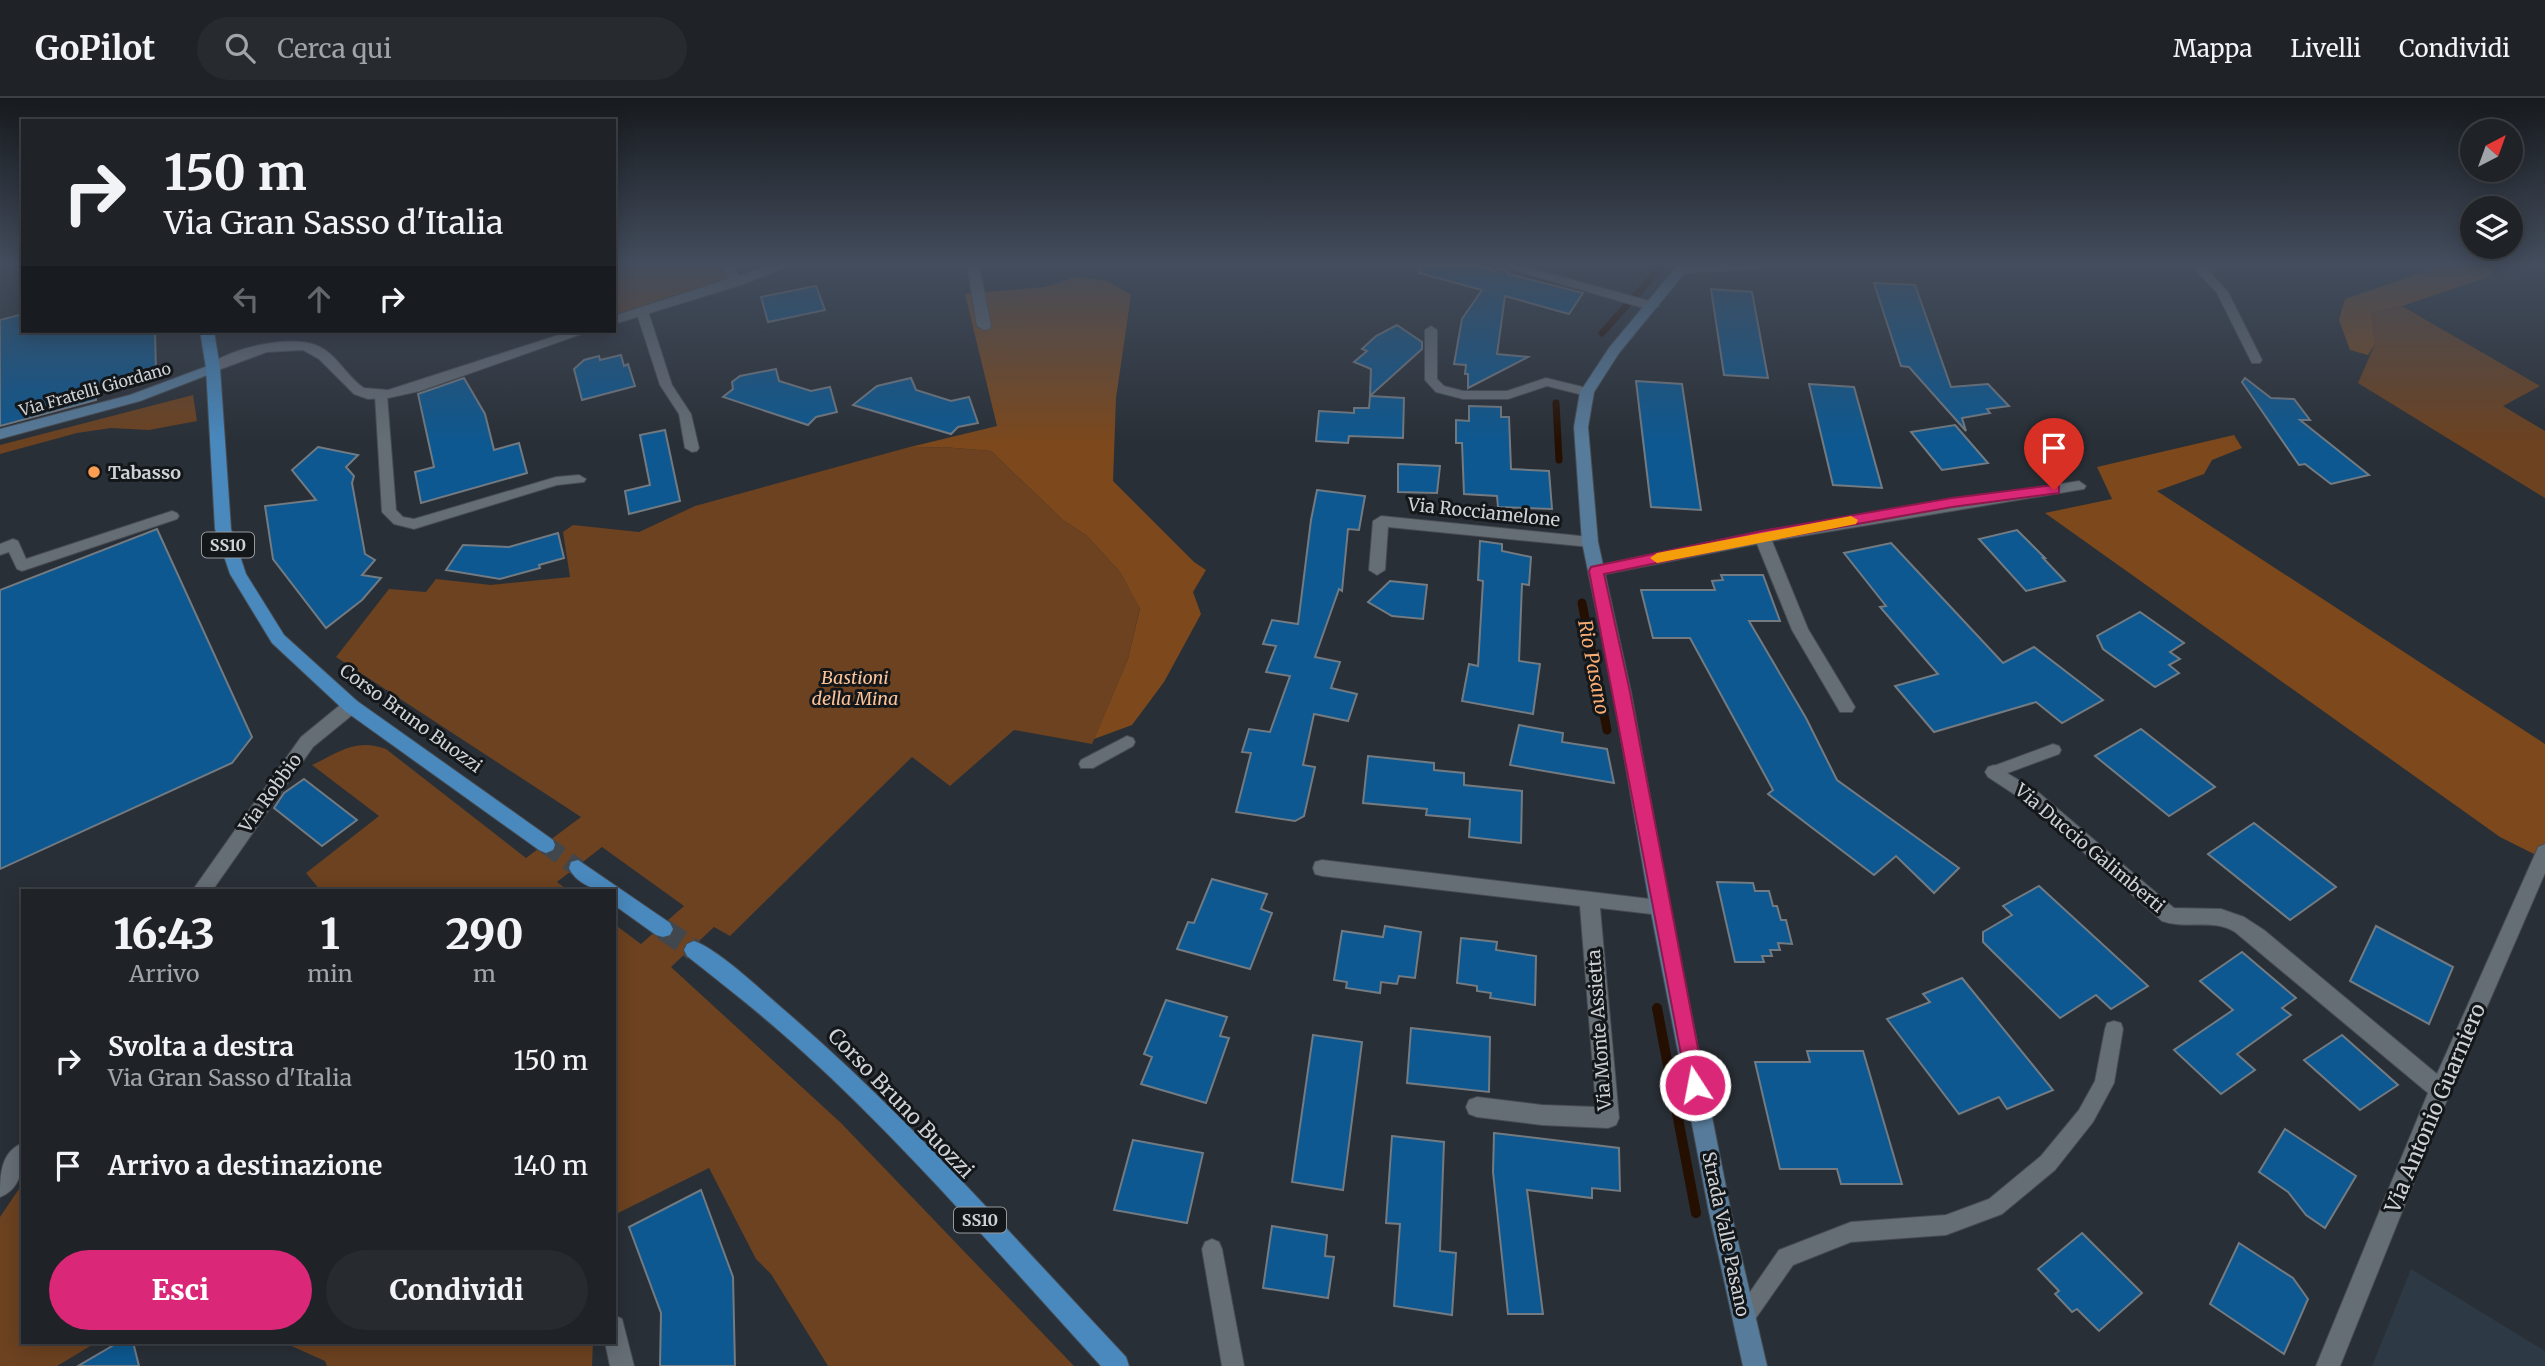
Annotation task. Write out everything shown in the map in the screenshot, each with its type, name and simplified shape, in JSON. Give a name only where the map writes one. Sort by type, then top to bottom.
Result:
[{"type":"main road","name":"Corso Bruno Buozzi","points":[[207,333],[214,368],[223,529],[238,575],[278,639],[351,706],[546,845]]},
{"type":"main road","points":[[578,868],[608,889]]},
{"type":"main road","points":[[616,895],[663,929]]},
{"type":"main road","name":"Corso Bruno Buozzi","points":[[694,950],[738,982],[844,1073],[1116,1366]]},
{"type":"street","name":"Strada Valle Pasano","points":[[1628,324],[1587,392],[1581,427],[1590,542],[1622,692],[1660,907],[1755,1366]]},
{"type":"street","points":[[381,395],[413,387],[575,333]]},
{"type":"street","name":"Via Fratelli Giordano","points":[[0,434],[130,400],[183,382],[243,355],[283,345],[299,345],[316,350],[355,391],[367,395],[381,395]]},
{"type":"street","points":[[1596,571],[1762,536],[1952,502],[2079,486]]},
{"type":"street","name":"Via Rocciamelone","points":[[1377,570],[1381,520],[1590,542]]},
{"type":"street","points":[[1762,536],[1800,630],[1846,707]]},
{"type":"street","name":"Via Robbio","points":[[202,889],[307,742],[351,706]]},
{"type":"street","name":"Via Duccio Galimberti","points":[[1994,772],[2032,797],[2169,915],[2187,919],[2214,915],[2234,921],[2257,936],[2440,1090]]},
{"type":"street","name":"Via Antonio Guarniero","points":[[2328,1366],[2440,1090],[2545,852]]},
{"type":"street","points":[[1322,868],[1660,907]]},
{"type":"street","name":"Via Monte Assietta","points":[[1477,1108],[1608,1118],[1589,898]]},
{"type":"street","points":[[0,1186],[21,1156]]},
{"type":"street","points":[[616,1337],[622,1366]]},
{"type":"lane","points":[[646,324],[666,385],[684,414],[692,448]]},
{"type":"lane","points":[[2238,324],[2256,360]]},
{"type":"lane","points":[[1431,330],[1431,380],[1440,389],[1463,395],[1508,395],[1546,383],[1587,392]]},
{"type":"lane","points":[[381,395],[389,512],[399,521],[414,524],[556,481],[579,479]]},
{"type":"lane","points":[[0,550],[13,544],[22,566],[172,516]]},
{"type":"lane","points":[[1087,764],[1127,742]]},
{"type":"lane","name":"Via Duccio Galimberti","points":[[1994,772],[2053,750]]},
{"type":"lane","points":[[1744,1318],[1786,1257],[1852,1231],[1946,1225],[1995,1207],[2048,1163],[2086,1116],[2104,1083],[2114,1029]]},
{"type":"lane","points":[[1212,1249],[1233,1366]]},
{"type":"shaded area","points":[[972,324],[1127,324],[1116,398],[1113,481],[1194,562],[1206,570],[1193,592],[1201,614],[1164,682],[1132,725],[1094,739],[1128,659],[1140,608],[1120,572],[1086,535],[1063,520],[991,451],[943,447],[906,448],[997,426]]},
{"type":"shaded area","points":[[2341,324],[2372,324],[2375,344],[2368,355],[2350,350]]},
{"type":"shaded area","points":[[2234,435],[2242,448],[2212,460],[2204,474],[2157,491],[2545,744],[2545,852],[2542,858],[2500,837],[2045,513],[2112,499],[2097,467]]},
{"type":"shaded area","points":[[2411,1269],[2545,1351],[2545,1366],[2372,1366]]},
{"type":"green space","points":[[2372,324],[2433,324],[2540,386],[2503,406],[2545,431],[2545,498],[2358,383],[2375,344]]},
{"type":"green space","points":[[193,395],[197,421],[149,430],[111,428],[77,433],[0,454],[0,445]]},
{"type":"green space","name":"Bastioni della Mina","points":[[943,447],[991,451],[1063,520],[1086,535],[1120,572],[1140,607],[1128,659],[1092,744],[1014,730],[950,786],[912,757],[730,936],[714,927],[671,967],[841,1123],[1074,1366],[828,1366],[771,1274],[756,1259],[709,1168],[616,1214],[616,925],[641,944],[684,906],[602,847],[557,882],[566,889],[319,889],[306,873],[379,816],[312,765],[356,746],[386,749],[526,858],[581,817],[336,657],[389,589],[426,592],[436,579],[491,585],[570,577],[563,532],[573,525],[639,532],[695,506],[906,448]]},
{"type":"green space","points":[[21,1186],[21,1344],[94,1344],[57,1366],[0,1366],[0,1217]]},
{"type":"green space","points":[[287,1344],[593,1344],[592,1366],[327,1366],[325,1361]]},
{"type":"building","points":[[0,324],[21,324],[21,333],[155,333],[156,373],[96,388],[96,400],[0,426]]},
{"type":"building","points":[[1461,324],[1501,324],[1497,354],[1528,357],[1468,388],[1466,365],[1454,364]]},
{"type":"building","points":[[1716,324],[1758,324],[1768,378],[1724,375]]},
{"type":"building","points":[[1887,324],[1929,324],[1951,387],[1988,384],[2009,406],[1987,409],[1990,413],[1962,418],[1966,431],[1909,367],[1901,366]]},
{"type":"building","points":[[1397,325],[1422,342],[1422,349],[1370,396],[1371,369],[1354,362],[1367,351],[1362,349],[1376,336]]},
{"type":"building","points":[[621,355],[624,366],[628,364],[635,386],[582,400],[574,369],[584,360],[599,356],[600,360]]},
{"type":"building","points":[[776,369],[779,381],[811,391],[830,387],[837,412],[816,417],[808,425],[723,397],[733,389],[732,382],[740,376]]},
{"type":"building","points":[[464,378],[485,414],[494,450],[519,443],[527,473],[421,503],[415,472],[434,467],[418,394]]},
{"type":"building","points":[[911,378],[916,390],[951,401],[969,397],[978,423],[958,427],[951,434],[853,405],[877,386]]},
{"type":"building","points":[[2245,378],[2271,398],[2294,399],[2310,420],[2300,420],[2369,475],[2331,484],[2305,464],[2299,465],[2242,382]]},
{"type":"building","points":[[1636,381],[1682,384],[1701,510],[1651,507]]},
{"type":"building","points":[[1809,384],[1854,387],[1882,488],[1833,485]]},
{"type":"building","points":[[1370,396],[1404,398],[1403,438],[1349,436],[1348,443],[1316,441],[1319,411],[1354,413],[1354,408],[1369,408]]},
{"type":"building","points":[[1469,406],[1501,407],[1501,417],[1509,417],[1511,469],[1549,471],[1552,509],[1498,507],[1497,496],[1464,494],[1462,443],[1456,443],[1456,420],[1469,421]]},
{"type":"building","points":[[1955,425],[1988,463],[1942,470],[1911,432]]},
{"type":"building","points":[[665,430],[680,501],[629,514],[625,491],[650,485],[640,435]]},
{"type":"building","points":[[318,447],[358,455],[346,467],[354,476],[352,483],[365,554],[375,560],[362,575],[381,578],[362,600],[326,628],[273,559],[265,506],[316,500],[292,470]]},
{"type":"building","points":[[1398,464],[1440,466],[1437,493],[1398,492]]},
{"type":"building","points":[[1317,490],[1365,496],[1359,530],[1348,529],[1342,591],[1339,589],[1315,657],[1340,662],[1331,688],[1357,694],[1348,721],[1314,714],[1303,765],[1315,767],[1304,816],[1295,821],[1236,812],[1251,753],[1242,752],[1249,729],[1270,732],[1290,676],[1266,672],[1276,646],[1263,644],[1272,620],[1298,624]]},
{"type":"building","points":[[157,529],[252,737],[232,763],[0,869],[0,590]]},
{"type":"building","points":[[2017,530],[2065,581],[2026,591],[1979,539]]},
{"type":"building","points":[[558,533],[564,558],[539,565],[540,568],[500,579],[446,570],[463,545],[509,547]]},
{"type":"building","points":[[1480,541],[1502,544],[1502,551],[1531,557],[1529,585],[1522,584],[1519,661],[1540,664],[1533,714],[1462,701],[1469,664],[1478,666],[1483,581],[1478,580]]},
{"type":"building","points":[[1891,543],[2003,663],[2034,647],[2103,700],[2062,723],[2036,702],[1934,732],[1895,686],[1938,674],[1880,607],[1886,606],[1844,553]]},
{"type":"building","points":[[1721,575],[1763,575],[1780,621],[1749,621],[1806,718],[1837,780],[1959,868],[1934,893],[1896,856],[1874,875],[1768,794],[1773,790],[1690,638],[1653,638],[1641,590],[1715,590],[1712,581],[1723,580]]},
{"type":"building","points":[[1390,581],[1427,585],[1423,619],[1392,616],[1368,602]]},
{"type":"building","points":[[2140,612],[2184,643],[2170,652],[2180,659],[2169,665],[2179,673],[2155,687],[2103,649],[2097,636]]},
{"type":"building","points":[[1519,725],[1563,733],[1562,742],[1607,749],[1614,783],[1510,765]]},
{"type":"building","points":[[2141,729],[2215,787],[2169,816],[2095,756]]},
{"type":"building","points":[[1368,756],[1434,763],[1434,770],[1464,773],[1464,785],[1522,791],[1521,843],[1469,837],[1470,819],[1426,815],[1427,809],[1363,803]]},
{"type":"building","points":[[304,779],[357,820],[322,846],[274,808],[284,793]]},
{"type":"building","points":[[2254,823],[2336,887],[2290,920],[2208,854]]},
{"type":"building","points":[[1212,879],[1267,894],[1261,909],[1272,913],[1250,969],[1177,949],[1188,922],[1194,923]]},
{"type":"building","points":[[1717,882],[1753,883],[1755,891],[1769,891],[1781,920],[1786,920],[1792,944],[1778,943],[1780,950],[1770,950],[1772,956],[1762,956],[1764,962],[1735,962]]},
{"type":"building","points":[[2039,886],[2148,986],[2111,1009],[2096,995],[2060,1018],[1983,942],[1983,932],[2012,915],[2003,906]]},
{"type":"building","points":[[1385,926],[1421,932],[1415,978],[1399,976],[1397,984],[1381,982],[1380,993],[1346,988],[1347,982],[1334,980],[1342,931],[1383,937]]},
{"type":"building","points":[[2376,926],[2453,967],[2429,1024],[2350,981]]},
{"type":"building","points":[[1461,938],[1497,942],[1496,950],[1536,956],[1535,1005],[1490,998],[1491,993],[1477,991],[1477,986],[1457,983]]},
{"type":"building","points":[[2242,952],[2296,998],[2282,1008],[2291,1015],[2237,1054],[2255,1070],[2221,1094],[2174,1050],[2233,1010],[2200,981]]},
{"type":"building","points":[[1962,978],[2053,1090],[2007,1109],[1999,1097],[1959,1114],[1887,1019],[1930,1002],[1923,994]]},
{"type":"building","points":[[1166,1000],[1227,1017],[1220,1036],[1229,1038],[1206,1103],[1141,1084],[1152,1057],[1144,1054]]},
{"type":"building","points":[[1411,1028],[1490,1037],[1489,1092],[1407,1083]]},
{"type":"building","points":[[1313,1035],[1362,1042],[1343,1190],[1292,1182]]},
{"type":"building","points":[[2342,1035],[2398,1085],[2360,1110],[2304,1060]]},
{"type":"building","points":[[1807,1051],[1863,1051],[1902,1184],[1841,1184],[1837,1169],[1780,1169],[1755,1062],[1810,1062]]},
{"type":"building","points":[[2285,1129],[2356,1176],[2325,1228],[2306,1215],[2288,1192],[2259,1172]]},
{"type":"building","points":[[1494,1133],[1619,1148],[1620,1191],[1592,1188],[1592,1198],[1527,1190],[1543,1314],[1508,1314],[1493,1172]]},
{"type":"building","points":[[1392,1136],[1444,1142],[1440,1251],[1456,1253],[1452,1315],[1394,1306],[1400,1224],[1386,1223]]},
{"type":"building","points":[[1133,1140],[1203,1153],[1187,1223],[1114,1210]]},
{"type":"building","points":[[701,1190],[733,1277],[735,1366],[660,1366],[661,1313],[629,1227]]},
{"type":"building","points":[[1272,1226],[1327,1235],[1325,1256],[1334,1257],[1328,1298],[1263,1288]]},
{"type":"building","points":[[2082,1233],[2142,1293],[2099,1331],[2077,1309],[2072,1312],[2055,1294],[2059,1291],[2038,1269]]},
{"type":"building","points":[[2239,1243],[2293,1278],[2308,1299],[2284,1354],[2210,1304]]},
{"type":"building","points":[[116,1344],[134,1344],[139,1366],[78,1366]]},
{"type":"waterway","name":"Rio Pasano","points":[[1602,333],[1610,324]]},
{"type":"waterway","name":"Rio Pasano","points":[[1556,403],[1559,460]]},
{"type":"waterway","name":"Rio Pasano","points":[[1582,603],[1607,730]]},
{"type":"waterway","name":"Rio Pasano","points":[[1657,1008],[1696,1213]]},
{"type":"tunnel","points":[[546,845],[578,868]]},
{"type":"tunnel","points":[[663,929],[694,950]]},
{"type":"slow traffic","points":[[1657,558],[1851,520]]},
{"type":"place","name":"Tabasso","points":[[94,472]]},
{"type":"route","points":[[1695,1085],[1622,692],[1596,571],[1762,536],[1952,502],[2054,490]]}]
